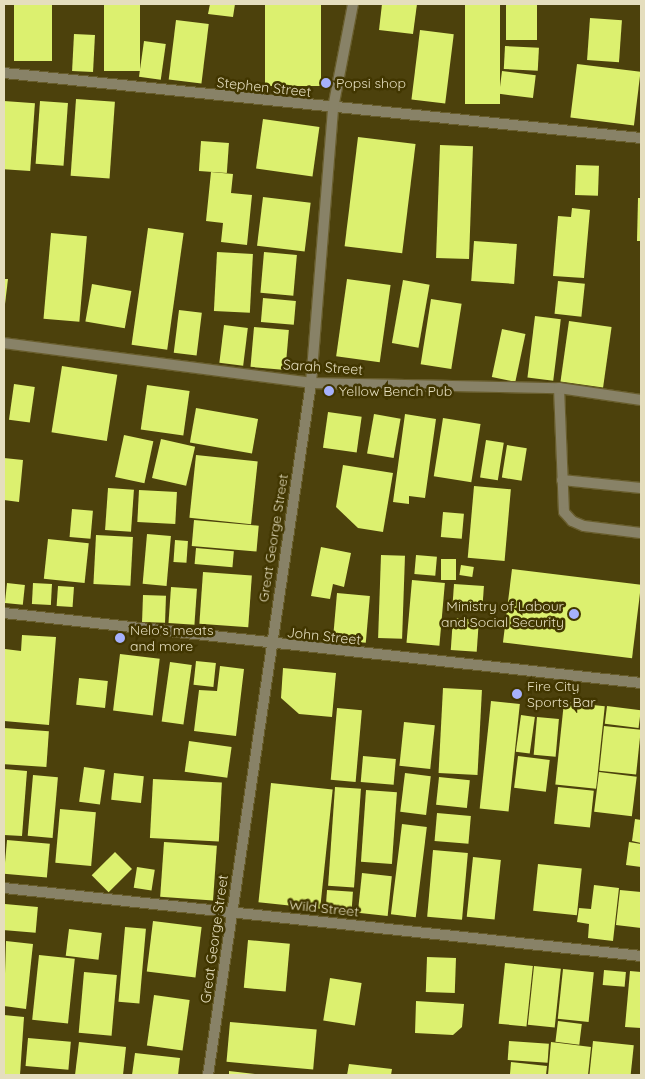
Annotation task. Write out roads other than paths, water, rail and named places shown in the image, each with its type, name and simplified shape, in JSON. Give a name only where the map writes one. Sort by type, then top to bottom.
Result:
[{"type":"street","name":"Great George Street","points":[[208,1075],[311,383],[333,108],[353,4]]},
{"type":"street","name":"Stephen Street","points":[[4,73],[641,138]]},
{"type":"street","name":"Sarah Street","points":[[4,343],[311,383],[559,388],[641,400]]},
{"type":"street","points":[[559,388],[564,512],[572,521],[584,526],[641,533]]},
{"type":"street","points":[[562,480],[641,488]]},
{"type":"street","name":"John Street","points":[[4,613],[641,684]]},
{"type":"street","name":"Wild Street","points":[[4,888],[641,956]]},
{"type":"place","name":"Popsi shop","points":[[326,83]]},
{"type":"place","name":"Yellow Bench Pub","points":[[329,391]]},
{"type":"place","name":"Ministry of Labour and Social Security","points":[[574,614]]},
{"type":"place","name":"Nelo’s meats and more","points":[[120,638]]},
{"type":"place","name":"Fire City Sports Bar","points":[[517,694]]}]
